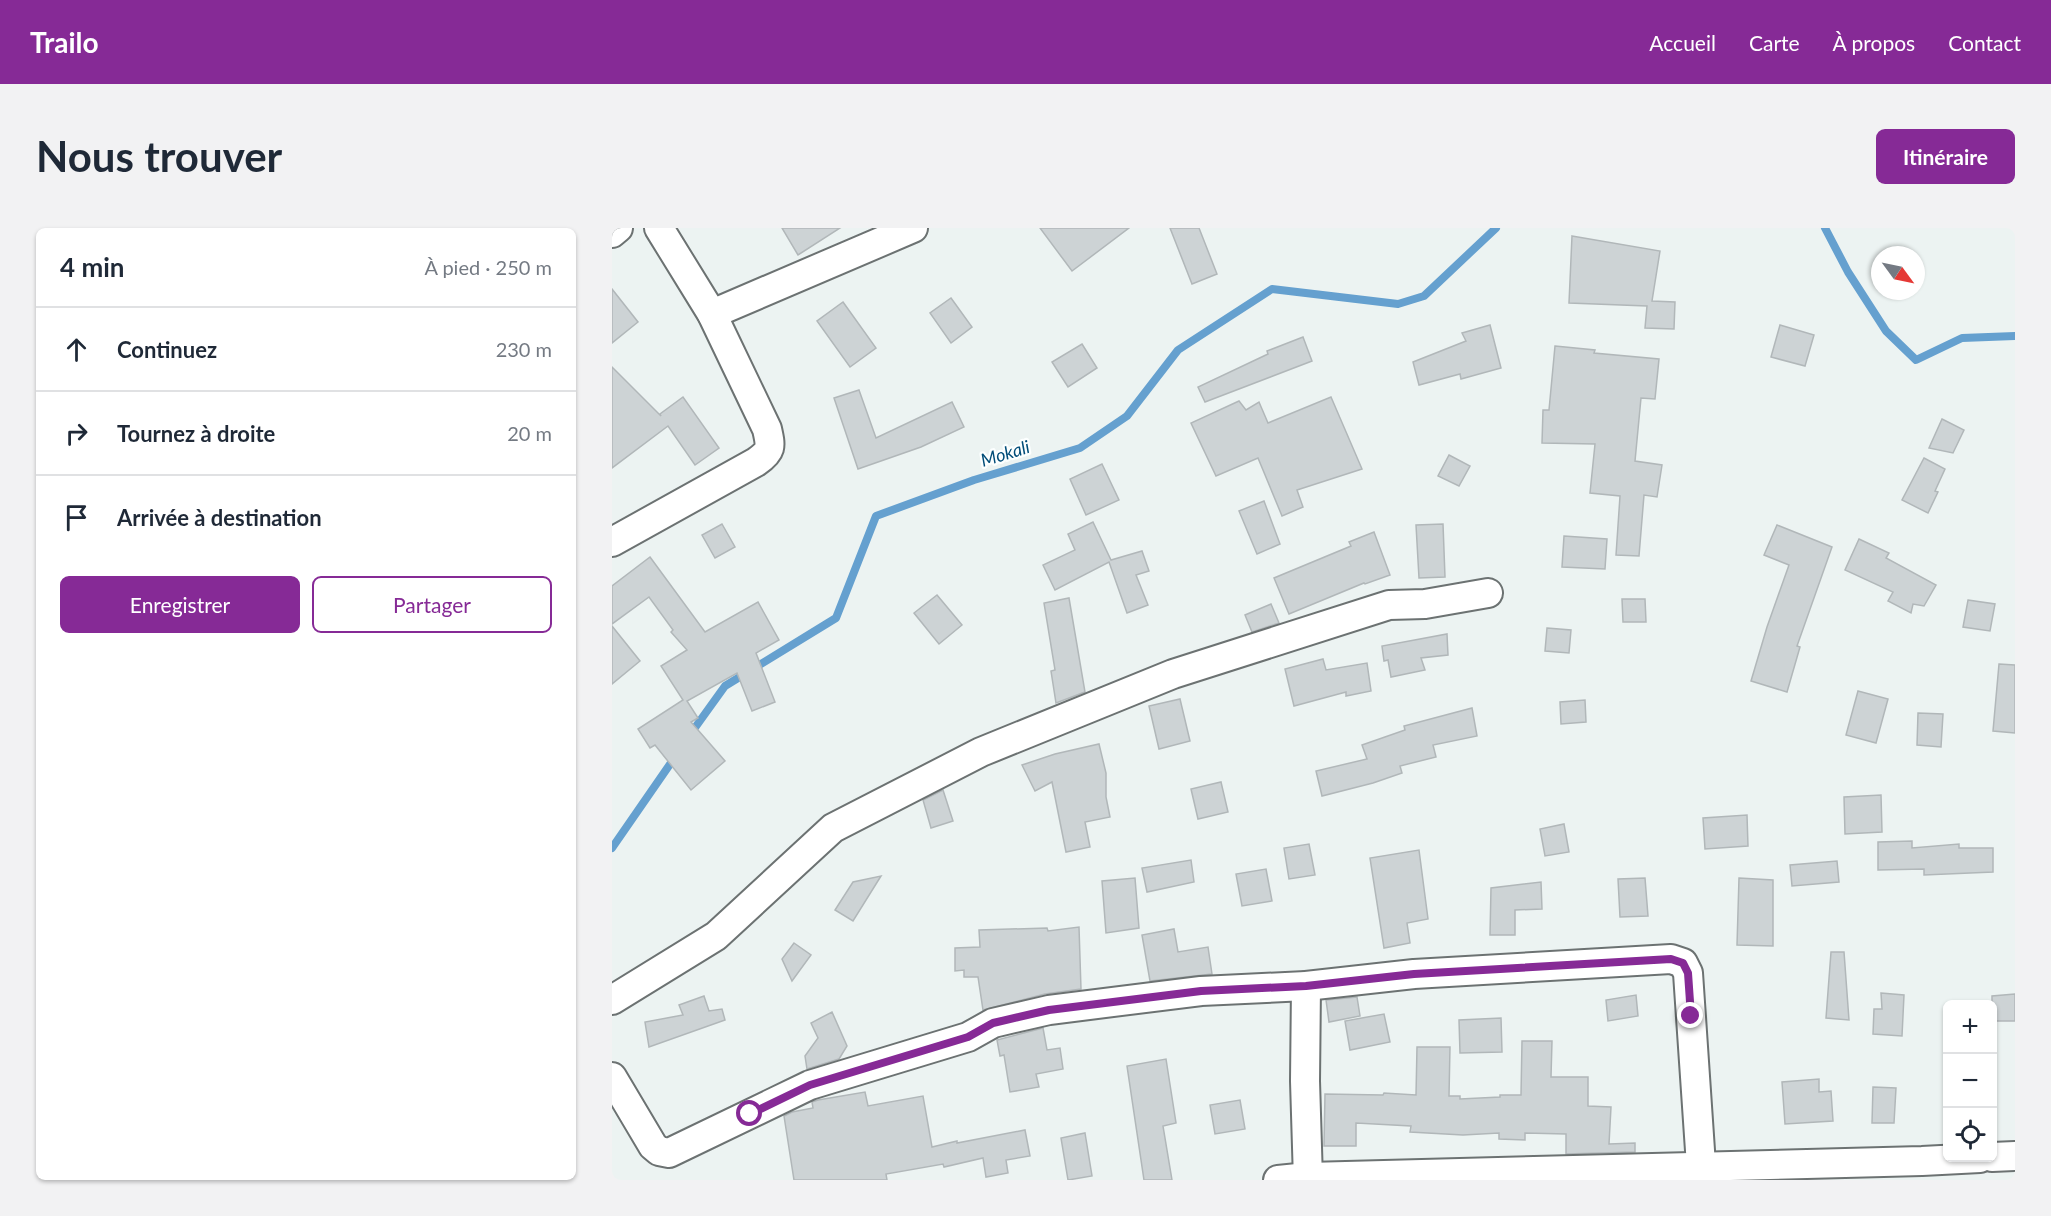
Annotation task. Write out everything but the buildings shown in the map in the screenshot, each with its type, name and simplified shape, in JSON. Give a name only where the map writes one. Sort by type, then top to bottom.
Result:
[{"type":"street","points":[[612,233],[618,228]]},
{"type":"street","points":[[612,542],[756,462],[766,454],[770,446],[767,429],[712,314],[659,228]]},
{"type":"street","points":[[712,314],[913,228]]},
{"type":"street","points":[[612,1000],[716,936],[833,828],[981,752],[1173,674],[1389,605],[1425,604],[1488,593]]},
{"type":"street","points":[[612,1077],[653,1146],[659,1151],[669,1153],[810,1085],[968,1037],[993,1023],[1049,1010],[1201,991],[1306,986],[1414,974],[1671,959],[1683,963],[1688,973],[1702,1173]]},
{"type":"street","points":[[1306,986],[1305,1081],[1308,1178]]},
{"type":"street","points":[[1997,1157],[2015,1156]]},
{"type":"street","points":[[1278,1180],[1702,1173],[1943,1160]]},
{"type":"waterway","name":"Mokali","points":[[689,736],[725,686],[836,618],[876,516],[974,480],[1080,448],[1127,416],[1178,350],[1272,289],[1398,304],[1424,296],[1496,228]]},
{"type":"waterway","name":"Mokali","points":[[1825,228],[1848,272],[1886,331],[1916,360],[1962,338],[2015,336]]},
{"type":"waterway","name":"Mokali","points":[[612,848],[675,757]]},
{"type":"route","points":[[750,1114],[810,1085],[968,1037],[993,1023],[1049,1010],[1201,991],[1306,986],[1414,974],[1671,959],[1683,963],[1688,973],[1691,1016]]}]
